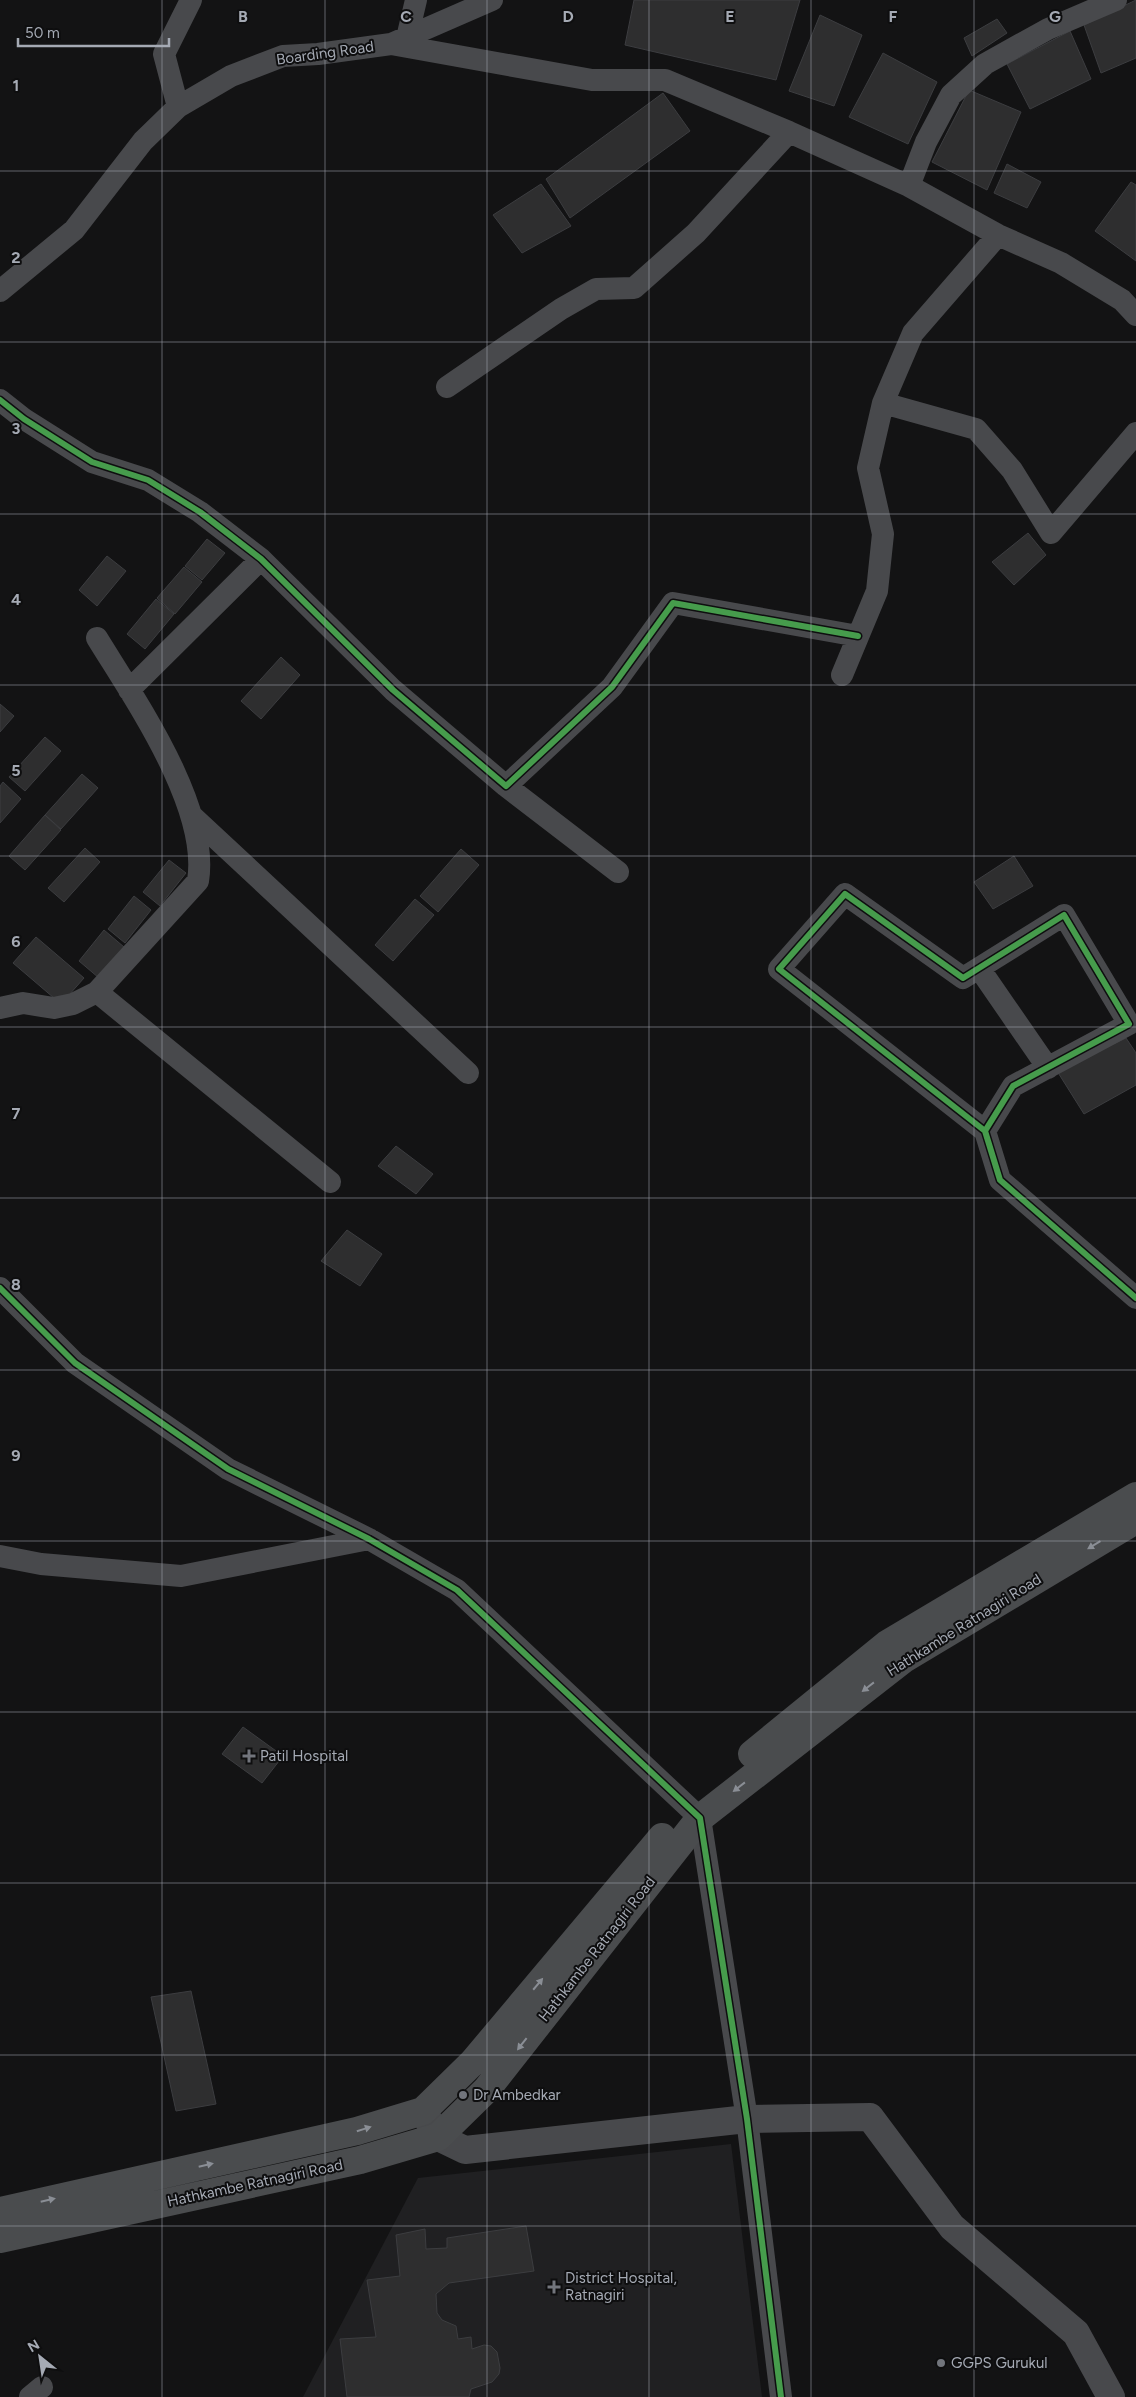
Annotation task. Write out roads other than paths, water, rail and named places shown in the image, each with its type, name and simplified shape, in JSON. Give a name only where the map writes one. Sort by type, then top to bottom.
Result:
[{"type":"main road","points":[[0,2211],[357,2131],[423,2111],[473,2062],[694,1812],[887,1644],[1136,1496]]},
{"type":"main road","name":"Hathkambe Ratnagiri Road","points":[[0,2239],[360,2160],[438,2137],[487,2089],[694,1812],[904,1659],[1136,1520]]},
{"type":"street","points":[[178,107],[164,54],[191,0]]},
{"type":"street","points":[[416,0],[399,41],[592,80],[665,80],[790,132],[909,186],[998,235],[1061,263],[1122,300],[1136,315]]},
{"type":"street","points":[[423,0],[435,26]]},
{"type":"street","name":"Boarding Road","points":[[0,291],[74,230],[143,141],[178,107],[231,76],[283,56],[318,54],[399,41],[492,0]]},
{"type":"street","points":[[909,186],[926,142],[951,95],[985,64],[1048,29],[1116,0]]},
{"type":"street","points":[[447,387],[561,309],[596,289],[634,288],[696,233],[790,132]]},
{"type":"street","points":[[842,675],[877,591],[883,534],[868,468],[883,403],[913,333],[998,235]]},
{"type":"street","points":[[0,400],[24,419],[92,462],[148,480],[200,512],[261,559],[393,690],[506,786],[618,872]]},
{"type":"street","points":[[883,403],[976,429],[1012,470],[1051,533],[1136,433]]},
{"type":"street","points":[[129,690],[261,559]]},
{"type":"street","points":[[506,786],[612,688],[673,603],[858,636]]},
{"type":"street","points":[[0,1008],[24,1003],[54,1008],[73,1004],[97,992],[198,881],[201,865],[192,816],[163,747],[97,638]]},
{"type":"street","points":[[192,816],[468,1073]]},
{"type":"street","points":[[985,1131],[1013,1086],[1129,1024],[1064,915],[963,978],[845,894],[779,969],[985,1131],[1000,1180],[1136,1298]]},
{"type":"street","points":[[979,968],[1048,1068]]},
{"type":"street","points":[[97,992],[330,1182]]},
{"type":"street","points":[[0,1288],[75,1363],[228,1469],[370,1539],[458,1590],[694,1812],[747,2119],[781,2397]]},
{"type":"street","points":[[0,1556],[41,1564],[181,1576],[370,1539]]},
{"type":"street","points":[[423,2111],[438,2137],[465,2150],[747,2119],[870,2117],[952,2227],[1076,2334],[1111,2397]]},
{"type":"place","name":"Patil Hospital","points":[[249,1756]]},
{"type":"place","name":"Dr Ambedkar","points":[[463,2095]]},
{"type":"place","name":"District Hospital, Ratnagiri","points":[[554,2287]]},
{"type":"place","name":"GGPS Gurukul","points":[[941,2363]]}]
